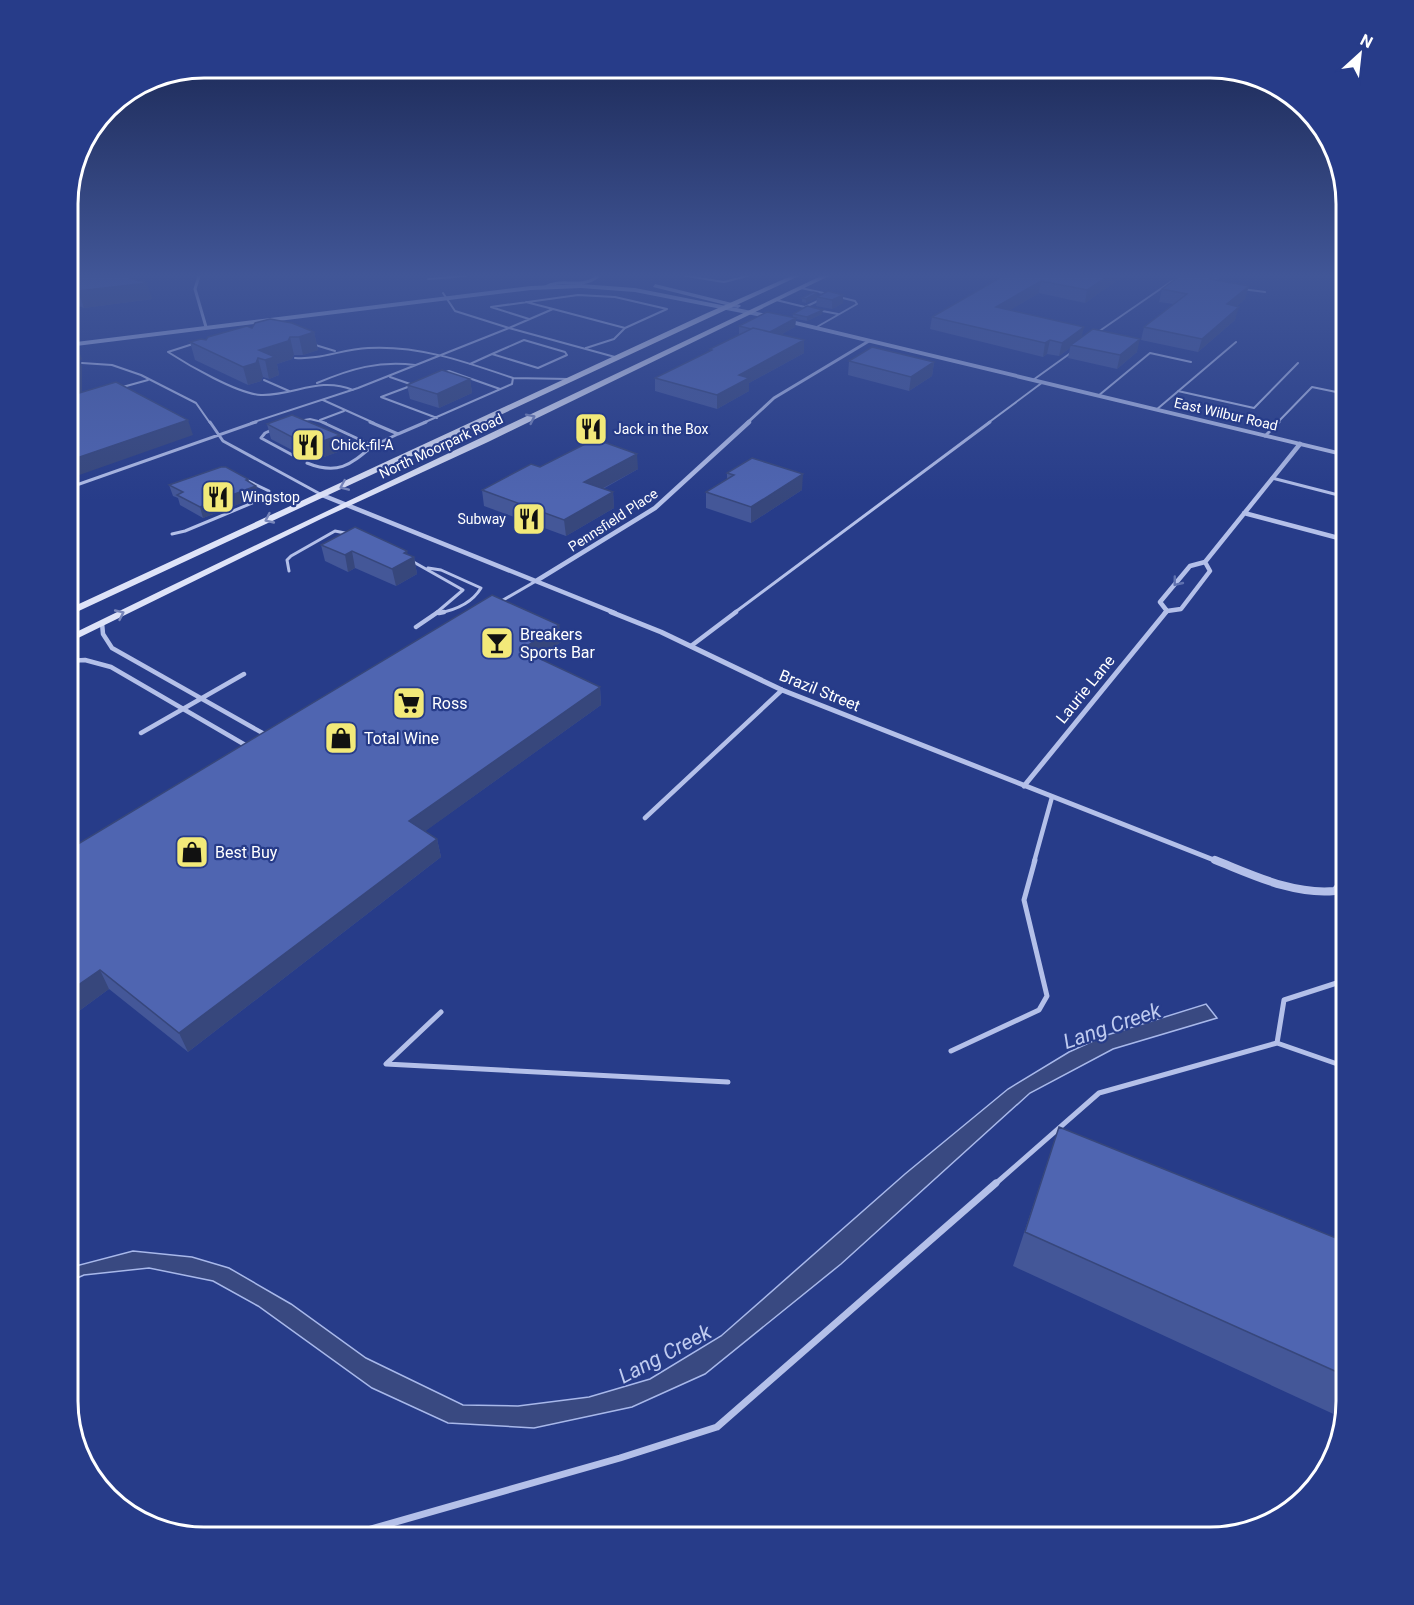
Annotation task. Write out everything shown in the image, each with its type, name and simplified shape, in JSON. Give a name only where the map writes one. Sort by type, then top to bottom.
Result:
[{"type":"main road","name":"North Moorpark Road","points":[[78,608],[629,351]]},
{"type":"main road","name":"North Moorpark Road","points":[[78,635],[225,561],[475,445],[669,351]]},
{"type":"street","name":"Pennsfield Place","points":[[536,581],[655,508],[774,398],[852,351]]},
{"type":"street","name":"East Wilbur Road","points":[[911,351],[1336,452]]},
{"type":"street","name":"Laurie Lane","points":[[1167,611],[1160,602],[1190,566],[1205,562],[1300,444]]},
{"type":"street","name":"Brazil Street","points":[[322,495],[691,646],[782,690],[1052,797],[1268,881],[1313,893],[1336,890]]},
{"type":"street","points":[[1244,513],[1336,537]]},
{"type":"street","name":"Laurie Lane","points":[[1024,786],[1167,611],[1181,609],[1210,571],[1205,562]]},
{"type":"lane","points":[[171,351],[168,352],[256,395],[289,391],[372,363],[400,362],[416,366]]},
{"type":"lane","points":[[328,351],[341,352]]},
{"type":"lane","points":[[295,358],[306,360],[347,351]]},
{"type":"lane","points":[[417,351],[441,355],[513,378],[539,380],[572,378]]},
{"type":"lane","points":[[78,484],[216,435],[353,390],[451,351]]},
{"type":"lane","points":[[470,364],[499,351]]},
{"type":"lane","points":[[492,354],[538,368],[567,355],[561,351]]},
{"type":"lane","points":[[591,351],[615,357]]},
{"type":"lane","points":[[1033,380],[1073,351]]},
{"type":"lane","points":[[1156,410],[1226,351]]},
{"type":"lane","points":[[1098,396],[1150,353],[1191,362]]},
{"type":"lane","points":[[82,363],[112,363],[201,406],[216,435],[223,441],[322,495]]},
{"type":"lane","points":[[1179,391],[1254,408],[1298,363]]},
{"type":"lane","points":[[431,378],[448,371],[501,389]]},
{"type":"lane","points":[[390,376],[413,385]]},
{"type":"lane","points":[[308,463],[328,469],[343,468],[352,464],[375,444],[512,384],[513,378]]},
{"type":"lane","points":[[113,390],[148,380]]},
{"type":"lane","points":[[264,380],[289,391]]},
{"type":"lane","points":[[422,381],[381,397],[437,418]]},
{"type":"lane","points":[[691,646],[1043,382]]},
{"type":"lane","points":[[314,384],[333,383],[353,390]]},
{"type":"lane","points":[[1265,436],[1312,387],[1336,392]]},
{"type":"lane","points":[[323,400],[398,434]]},
{"type":"lane","points":[[320,420],[345,411]]},
{"type":"lane","points":[[295,422],[305,418],[320,420],[363,441],[375,444]]},
{"type":"lane","points":[[275,429],[265,433],[261,438],[298,458]]},
{"type":"lane","points":[[172,534],[269,496],[269,491],[235,474]]},
{"type":"lane","points":[[1272,478],[1336,494]]},
{"type":"lane","points":[[289,571],[287,560],[291,556],[330,533],[341,531],[352,534]]},
{"type":"lane","points":[[405,558],[460,586],[463,590],[461,595],[441,608],[439,613]]},
{"type":"lane","points":[[416,627],[439,613],[449,612],[478,593],[481,588],[441,570],[426,568]]},
{"type":"lane","points":[[495,605],[536,581]]},
{"type":"lane","points":[[102,623],[103,634],[112,648],[270,738],[261,744]]},
{"type":"lane","points":[[78,660],[111,667],[181,710],[252,749],[243,754]]},
{"type":"lane","points":[[141,733],[244,674]]},
{"type":"lane","points":[[645,818],[782,690]]},
{"type":"lane","points":[[951,1051],[1039,1010],[1047,996],[1024,900],[1052,797]]},
{"type":"lane","points":[[1277,1043],[1284,1000],[1336,983]]},
{"type":"lane","points":[[441,1012],[387,1064],[728,1082]]},
{"type":"lane","points":[[381,1527],[620,1458],[717,1427],[1099,1094],[1277,1043],[1336,1063]]},
{"type":"water","points":[[1206,1004],[1217,1018],[1113,1049],[1030,1093],[841,1264],[705,1374],[632,1407],[534,1428],[448,1423],[372,1388],[258,1306],[213,1281],[149,1268],[78,1278],[78,1265],[133,1251],[192,1257],[229,1268],[291,1304],[366,1358],[463,1405],[518,1406],[589,1397],[650,1379],[721,1336],[905,1174],[1008,1089],[1069,1052],[1104,1036]]},
{"type":"building","points":[[209,351],[261,351],[275,357],[265,360],[258,358],[256,363],[243,367]]},
{"type":"building","points":[[710,351],[784,351],[739,375],[749,378],[717,395],[655,378]]},
{"type":"building","points":[[866,351],[888,351],[934,362],[911,377],[849,361]]},
{"type":"building","points":[[1100,351],[1125,351],[1120,355]]},
{"type":"building","points":[[442,370],[470,379],[437,394],[407,385]]},
{"type":"building","points":[[116,382],[188,420],[78,458],[78,393]]},
{"type":"building","points":[[292,415],[340,435],[309,446],[267,424]]},
{"type":"building","points":[[595,439],[637,454],[584,482],[613,492],[564,520],[482,490],[531,464],[540,467]]},
{"type":"building","points":[[752,458],[803,474],[751,507],[706,492],[734,475],[727,473]]},
{"type":"building","points":[[226,467],[256,486],[200,507],[177,495],[183,492],[169,485]]},
{"type":"building","points":[[355,527],[407,551],[404,553],[414,557],[392,569],[352,551],[345,555],[321,545]]},
{"type":"building","points":[[492,595],[559,625],[521,650],[600,687],[409,821],[437,839],[179,1033],[100,970],[78,985],[78,844]]},
{"type":"building","points":[[1059,1127],[1336,1238],[1336,1372],[1025,1232]]},
{"type":"place","name":"Jack in the Box","points":[[591,429]]},
{"type":"place","name":"Chick-fil-A","points":[[308,445]]},
{"type":"place","name":"Wingstop","points":[[218,497]]},
{"type":"place","name":"Subway","points":[[529,519]]},
{"type":"place","name":"Breakers Sports Bar","points":[[497,643]]},
{"type":"place","name":"Ross","points":[[409,703]]},
{"type":"place","name":"Total Wine","points":[[341,738]]},
{"type":"place","name":"Best Buy","points":[[192,852]]},
{"type":"water label","name":"Lang Creek","points":[[1112,1026]]},
{"type":"water label","name":"Lang Creek","points":[[665,1354]]}]
